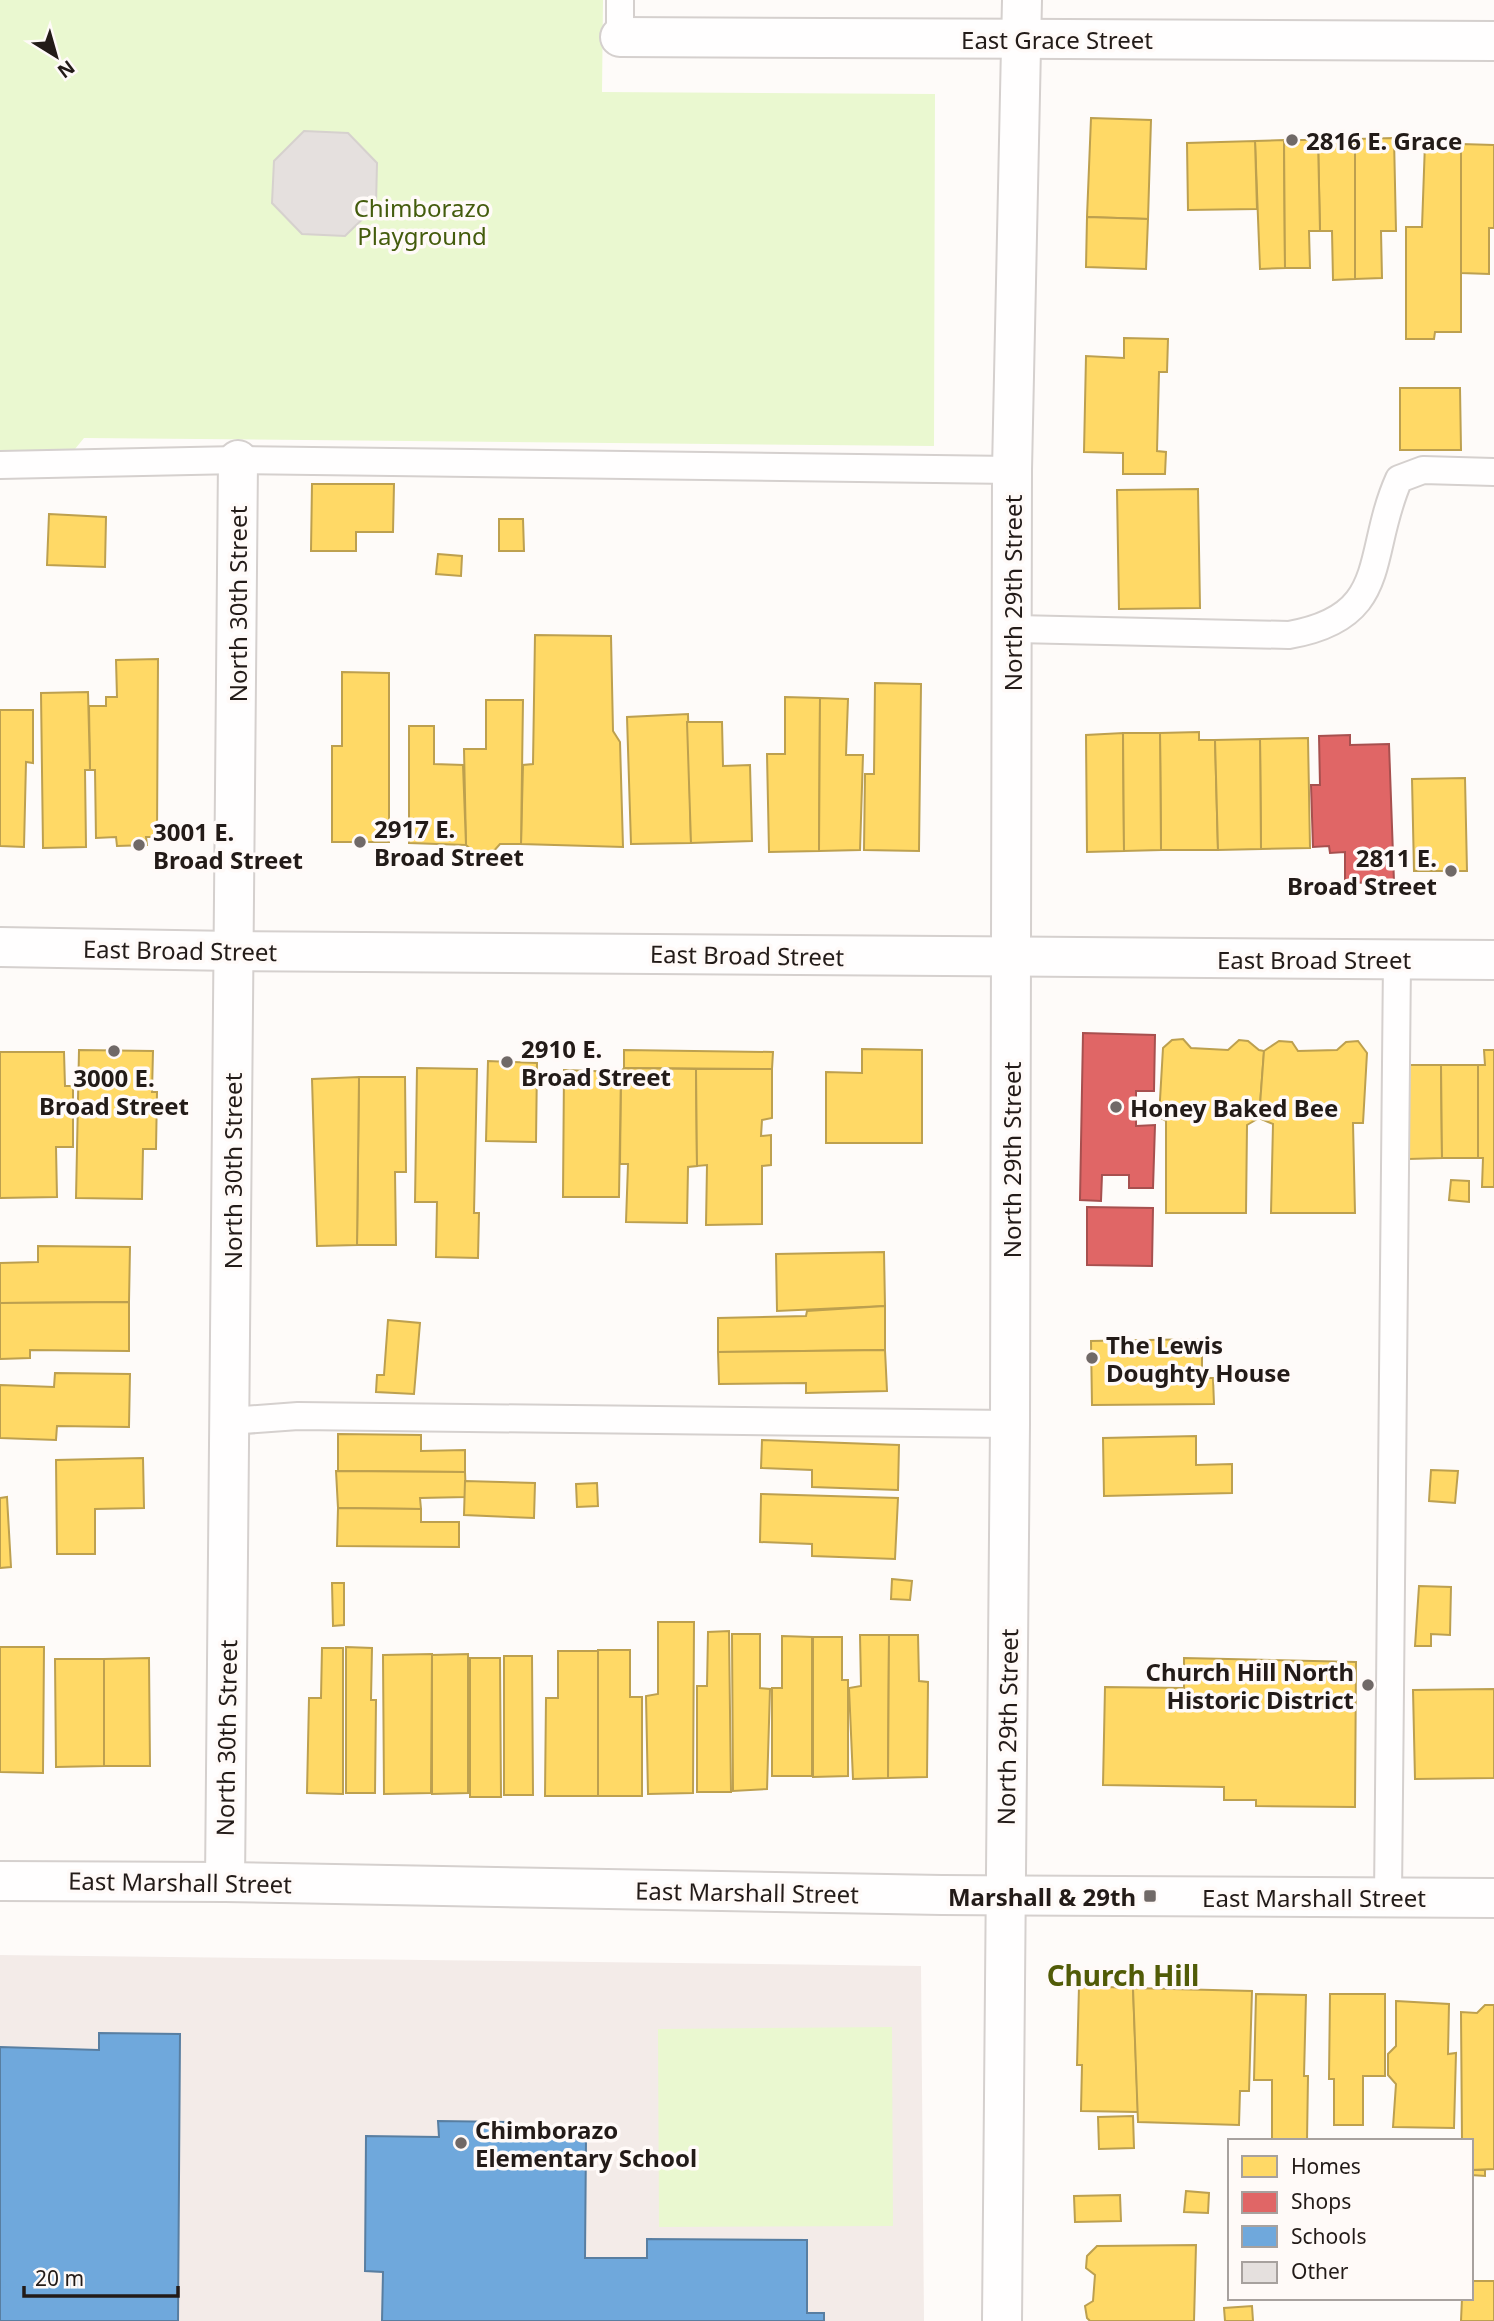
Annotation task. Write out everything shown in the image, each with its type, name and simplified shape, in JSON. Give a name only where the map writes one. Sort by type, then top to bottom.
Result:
[{"type":"street","name":"North 29th Street","points":[[1002,2321],[1010,1424],[1012,470],[1022,0]]},
{"type":"street","name":"East Grace Street","points":[[620,18],[1022,39],[1494,41]]},
{"type":"street","name":"North 30th Street","points":[[225,1881],[238,460]]},
{"type":"street","name":"East Broad Street","points":[[0,947],[1012,958],[1494,960]]},
{"type":"street","name":"East Marshall Street","points":[[0,1881],[225,1881],[1005,1895],[1494,1898]]},
{"type":"lane","points":[[0,465],[238,460],[1012,470]]},
{"type":"lane","points":[[1012,629],[1289,635],[1319,630],[1347,615],[1363,598],[1387,506],[1399,479],[1423,470],[1494,472]]},
{"type":"lane","points":[[1388,1897],[1397,960]]},
{"type":"lane","points":[[230,1421],[298,1416],[1010,1424]]},
{"type":"shaded area","name":"Chimborazo Elementary School","points":[[0,1955],[921,1966],[924,2321],[0,2321]]},
{"type":"green space","name":"Chimborazo Playground","points":[[0,0],[603,0],[602,92],[935,94],[934,446],[84,438],[66,460],[0,460]]},
{"type":"green space","points":[[892,2027],[893,2226],[659,2227],[658,2029]]},
{"type":"building: Homes","points":[[1091,118],[1151,120],[1148,219],[1087,217]]},
{"type":"building: Homes","points":[[1394,138],[1396,231],[1381,231],[1382,278],[1355,279],[1355,139]]},
{"type":"building: Homes","points":[[1355,139],[1355,279],[1333,280],[1332,231],[1320,231],[1318,140]]},
{"type":"building: Homes","points":[[1284,140],[1285,268],[1260,269],[1255,141]]},
{"type":"building: Homes","points":[[1284,140],[1318,140],[1320,231],[1309,231],[1310,268],[1285,268]]},
{"type":"building: Homes","points":[[1255,141],[1257,209],[1188,210],[1187,143]]},
{"type":"building: Homes","points":[[1425,143],[1461,144],[1461,332],[1435,332],[1434,339],[1406,339],[1406,227],[1422,227]]},
{"type":"building: Homes","points":[[1461,144],[1494,145],[1494,228],[1489,228],[1489,274],[1461,273]]},
{"type":"building: Homes","points":[[1087,217],[1148,219],[1146,269],[1086,267]]},
{"type":"building: Homes","points":[[1124,338],[1168,339],[1167,372],[1159,372],[1157,451],[1166,452],[1165,474],[1123,474],[1123,453],[1084,452],[1086,356],[1124,358]]},
{"type":"building: Homes","points":[[1400,388],[1460,388],[1461,450],[1400,450]]},
{"type":"building: Homes","points":[[312,484],[394,484],[393,532],[356,532],[356,551],[311,551]]},
{"type":"building: Homes","points":[[1198,489],[1200,608],[1119,609],[1117,490]]},
{"type":"building: Homes","points":[[49,514],[106,517],[105,567],[47,565]]},
{"type":"building: Homes","points":[[499,519],[523,519],[524,551],[499,551]]},
{"type":"building: Homes","points":[[438,554],[462,556],[461,576],[436,574]]},
{"type":"building: Homes","points":[[535,635],[611,636],[613,731],[620,742],[623,847],[521,844],[523,765],[533,764]]},
{"type":"building: Homes","points":[[158,659],[157,837],[146,837],[147,845],[117,846],[116,837],[96,838],[95,770],[90,770],[89,706],[106,706],[106,697],[117,697],[116,660]]},
{"type":"building: Homes","points":[[342,672],[389,673],[389,842],[332,842],[332,746],[342,746]]},
{"type":"building: Homes","points":[[875,683],[921,684],[919,851],[864,850],[865,774],[874,774]]},
{"type":"building: Homes","points":[[88,692],[90,770],[85,770],[86,847],[43,848],[41,693]]},
{"type":"building: Homes","points":[[785,697],[820,698],[819,851],[769,852],[767,754],[785,754]]},
{"type":"building: Homes","points":[[820,698],[848,699],[846,755],[863,755],[860,850],[819,851]]},
{"type":"building: Homes","points":[[486,700],[523,700],[521,844],[500,844],[492,853],[475,853],[466,845],[464,749],[486,749]]},
{"type":"building: Homes","points":[[0,710],[33,710],[33,763],[26,762],[24,847],[0,846]]},
{"type":"building: Homes","points":[[688,714],[691,843],[631,844],[627,717]]},
{"type":"building: Homes","points":[[687,722],[722,722],[723,766],[750,765],[752,841],[691,843]]},
{"type":"building: Homes","points":[[409,726],[434,726],[434,764],[463,765],[466,845],[409,843]]},
{"type":"building: Homes","points":[[1199,732],[1199,740],[1215,740],[1218,850],[1161,850],[1160,733]]},
{"type":"building: Homes","points":[[1123,733],[1124,851],[1087,852],[1086,735]]},
{"type":"building: Homes","points":[[1123,733],[1160,733],[1161,850],[1124,851]]},
{"type":"building: Homes","points":[[1308,738],[1310,848],[1261,849],[1260,739]]},
{"type":"building: Homes","points":[[1260,739],[1261,849],[1218,850],[1215,740]]},
{"type":"building: Homes","points":[[1465,778],[1467,871],[1414,871],[1412,779]]},
{"type":"building: Homes","points":[[1183,1039],[1191,1048],[1228,1050],[1239,1040],[1248,1041],[1264,1051],[1259,1118],[1247,1125],[1246,1213],[1166,1213],[1166,1121],[1159,1117],[1163,1048],[1172,1040]]},
{"type":"building: Homes","points":[[1279,1041],[1292,1042],[1298,1051],[1337,1050],[1346,1042],[1358,1041],[1367,1053],[1363,1123],[1353,1123],[1355,1213],[1271,1213],[1273,1124],[1259,1118],[1264,1051]]},
{"type":"building: Homes","points":[[862,1049],[922,1050],[922,1143],[826,1143],[826,1072],[862,1073]]},
{"type":"building: Homes","points":[[79,1050],[153,1051],[152,1092],[157,1092],[156,1149],[143,1149],[142,1199],[76,1198]]},
{"type":"building: Homes","points":[[624,1050],[773,1052],[772,1069],[624,1068]]},
{"type":"building: Homes","points":[[1484,1050],[1494,1050],[1494,1187],[1482,1187],[1483,1158],[1478,1158],[1478,1065],[1485,1065]]},
{"type":"building: Homes","points":[[0,1052],[64,1052],[65,1086],[73,1086],[73,1147],[56,1147],[57,1197],[0,1198]]},
{"type":"building: Homes","points":[[488,1061],[537,1063],[536,1142],[486,1141]]},
{"type":"building: Homes","points":[[1409,1065],[1441,1065],[1442,1158],[1409,1159]]},
{"type":"building: Homes","points":[[1441,1065],[1478,1065],[1478,1158],[1442,1158]]},
{"type":"building: Homes","points":[[417,1068],[477,1069],[474,1213],[479,1213],[478,1258],[436,1257],[437,1202],[415,1202]]},
{"type":"building: Homes","points":[[624,1068],[696,1069],[697,1166],[688,1167],[687,1223],[626,1222],[628,1164],[620,1164],[621,1072]]},
{"type":"building: Homes","points":[[696,1069],[772,1069],[772,1118],[762,1120],[761,1136],[771,1135],[771,1165],[762,1166],[762,1224],[706,1225],[707,1165],[697,1166]]},
{"type":"building: Homes","points":[[564,1070],[621,1072],[619,1197],[563,1197]]},
{"type":"building: Homes","points":[[359,1077],[405,1077],[406,1172],[395,1172],[396,1245],[357,1245]]},
{"type":"building: Homes","points":[[359,1077],[357,1245],[317,1246],[312,1079]]},
{"type":"building: Homes","points":[[1451,1180],[1469,1181],[1469,1202],[1449,1200]]},
{"type":"building: Homes","points":[[38,1246],[130,1247],[129,1302],[0,1303],[0,1263],[38,1262]]},
{"type":"building: Homes","points":[[884,1252],[885,1306],[777,1311],[776,1254]]},
{"type":"building: Homes","points":[[129,1302],[129,1351],[30,1350],[30,1358],[0,1359],[0,1303]]},
{"type":"building: Homes","points":[[885,1306],[885,1350],[718,1352],[718,1318],[806,1316],[807,1311]]},
{"type":"building: Homes","points":[[388,1320],[420,1323],[414,1394],[376,1392],[377,1375],[384,1375]]},
{"type":"building: Homes","points":[[1202,1339],[1202,1378],[1213,1378],[1214,1404],[1092,1405],[1091,1341]]},
{"type":"building: Homes","points":[[885,1350],[887,1391],[806,1393],[806,1383],[719,1384],[718,1352]]},
{"type":"building: Homes","points":[[55,1373],[130,1374],[129,1427],[57,1426],[56,1440],[0,1438],[0,1385],[54,1387]]},
{"type":"building: Homes","points":[[338,1434],[421,1435],[421,1451],[465,1450],[465,1472],[338,1471]]},
{"type":"building: Homes","points":[[1196,1436],[1196,1465],[1232,1464],[1232,1493],[1104,1496],[1103,1438]]},
{"type":"building: Homes","points":[[762,1440],[899,1445],[898,1490],[812,1487],[812,1470],[761,1468]]},
{"type":"building: Homes","points":[[143,1458],[144,1508],[95,1509],[95,1554],[57,1554],[56,1460]]},
{"type":"building: Homes","points":[[1431,1470],[1458,1471],[1455,1503],[1429,1501]]},
{"type":"building: Homes","points":[[336,1471],[465,1472],[466,1497],[420,1498],[421,1509],[338,1508]]},
{"type":"building: Homes","points":[[465,1481],[535,1483],[534,1518],[464,1515]]},
{"type":"building: Homes","points":[[597,1483],[598,1506],[577,1507],[576,1484]]},
{"type":"building: Homes","points":[[761,1494],[898,1498],[895,1559],[812,1556],[812,1544],[760,1542]]},
{"type":"building: Homes","points":[[7,1497],[11,1567],[0,1568],[0,1498]]},
{"type":"building: Homes","points":[[338,1508],[421,1509],[421,1522],[459,1522],[459,1547],[337,1546]]},
{"type":"building: Homes","points":[[892,1579],[912,1581],[910,1600],[891,1599]]},
{"type":"building: Homes","points":[[332,1583],[344,1583],[344,1625],[333,1626]]},
{"type":"building: Homes","points":[[1419,1586],[1451,1587],[1450,1635],[1431,1634],[1431,1646],[1415,1646]]},
{"type":"building: Homes","points":[[658,1622],[694,1622],[693,1793],[648,1794],[646,1696],[658,1694]]},
{"type":"building: Homes","points":[[729,1631],[731,1792],[697,1792],[697,1686],[707,1686],[708,1632]]},
{"type":"building: Homes","points":[[732,1634],[760,1634],[760,1688],[770,1689],[767,1789],[733,1791]]},
{"type":"building: Homes","points":[[860,1635],[889,1635],[888,1778],[853,1779],[849,1688],[861,1686]]},
{"type":"building: Homes","points":[[889,1635],[918,1635],[919,1681],[928,1682],[927,1777],[888,1778]]},
{"type":"building: Homes","points":[[782,1636],[812,1637],[812,1776],[772,1776],[772,1688],[782,1688]]},
{"type":"building: Homes","points":[[813,1637],[842,1637],[842,1680],[848,1680],[848,1776],[813,1777]]},
{"type":"building: Homes","points":[[0,1647],[44,1647],[43,1773],[0,1772]]},
{"type":"building: Homes","points":[[346,1647],[372,1648],[371,1700],[376,1700],[375,1793],[346,1793]]},
{"type":"building: Homes","points":[[322,1648],[343,1648],[343,1794],[307,1793],[309,1698],[321,1698]]},
{"type":"building: Homes","points":[[598,1650],[630,1650],[630,1697],[642,1697],[642,1796],[598,1796]]},
{"type":"building: Homes","points":[[558,1651],[598,1651],[598,1796],[545,1796],[546,1698],[558,1698]]},
{"type":"building: Homes","points":[[432,1654],[431,1793],[384,1794],[383,1655]]},
{"type":"building: Homes","points":[[468,1654],[468,1793],[432,1794],[432,1655]]},
{"type":"building: Homes","points":[[504,1656],[532,1656],[533,1795],[504,1795]]},
{"type":"building: Homes","points":[[149,1658],[150,1766],[104,1766],[104,1659]]},
{"type":"building: Homes","points":[[470,1658],[500,1658],[501,1797],[470,1797]]},
{"type":"building: Homes","points":[[1184,1658],[1356,1662],[1355,1807],[1256,1806],[1256,1800],[1224,1800],[1224,1787],[1103,1785],[1105,1687],[1184,1688]]},
{"type":"building: Homes","points":[[55,1659],[104,1659],[104,1766],[56,1767]]},
{"type":"building: Homes","points":[[1494,1689],[1494,1778],[1415,1779],[1413,1690]]},
{"type":"building: Homes","points":[[1079,1986],[1133,1988],[1138,2112],[1081,2111],[1082,2065],[1077,2065]]},
{"type":"building: Homes","points":[[1133,1988],[1252,1991],[1249,2091],[1240,2091],[1239,2125],[1138,2122]]},
{"type":"building: Homes","points":[[1256,1994],[1306,1995],[1304,2076],[1308,2076],[1307,2139],[1272,2139],[1272,2080],[1254,2080]]},
{"type":"building: Homes","points":[[1330,1994],[1385,1994],[1385,2076],[1363,2076],[1363,2125],[1334,2125],[1334,2079],[1329,2079]]},
{"type":"building: Homes","points":[[1396,2001],[1449,2004],[1448,2054],[1456,2053],[1454,2128],[1393,2127],[1396,2084],[1388,2075],[1388,2054],[1396,2046]]},
{"type":"building: Homes","points":[[1485,2005],[1494,2005],[1494,2169],[1473,2170],[1473,2139],[1462,2139],[1461,2012],[1477,2013]]},
{"type":"building: Homes","points":[[1133,2116],[1134,2148],[1099,2149],[1098,2117]]},
{"type":"building: Homes","points":[[1473,2170],[1485,2170],[1485,2176],[1473,2175]]},
{"type":"building: Homes","points":[[1186,2191],[1209,2193],[1208,2213],[1184,2212]]},
{"type":"building: Homes","points":[[1120,2195],[1121,2221],[1075,2222],[1074,2196]]},
{"type":"building: Homes","points":[[1196,2245],[1194,2321],[1090,2321],[1087,2318],[1085,2306],[1093,2301],[1095,2275],[1086,2268],[1087,2256],[1097,2246]]},
{"type":"building: Homes","points":[[1473,2281],[1494,2281],[1494,2321],[1461,2321],[1462,2300],[1473,2300]]},
{"type":"building: Homes","points":[[1252,2306],[1253,2321],[1225,2321],[1224,2308]]},
{"type":"building: Shops","points":[[1350,735],[1350,745],[1389,744],[1394,882],[1345,883],[1345,852],[1330,853],[1329,846],[1313,847],[1311,785],[1320,785],[1319,736]]},
{"type":"building: Shops","points":[[1083,1033],[1155,1035],[1154,1091],[1136,1091],[1136,1126],[1155,1125],[1153,1188],[1129,1188],[1129,1175],[1102,1175],[1101,1201],[1080,1200]]},
{"type":"building: Shops","points":[[1087,1207],[1153,1208],[1152,1266],[1087,1265]]},
{"type":"building: Schools","points":[[99,2033],[180,2034],[178,2321],[0,2321],[0,2047],[99,2050]]},
{"type":"building: Schools","points":[[438,2121],[512,2122],[512,2139],[586,2139],[585,2258],[647,2258],[647,2239],[807,2240],[807,2313],[824,2313],[824,2321],[382,2321],[383,2272],[365,2271],[366,2136],[439,2137]]},
{"type":"building: Other","points":[[304,131],[348,133],[377,163],[376,206],[345,236],[302,234],[272,203],[274,161]]},
{"type":"place","name":"2816 E. Grace","points":[[1292,140]]},
{"type":"place","name":"2917 E. Broad Street","points":[[360,842]]},
{"type":"place","name":"3001 E. Broad Street","points":[[139,845]]},
{"type":"place","name":"2811 E. Broad Street","points":[[1451,871]]},
{"type":"place","name":"3000 E. Broad Street","points":[[114,1051]]},
{"type":"place","name":"2910 E. Broad Street","points":[[507,1062]]},
{"type":"place","name":"Honey Baked Bee","points":[[1116,1107]]},
{"type":"place","name":"The Lewis Doughty House","points":[[1092,1358]]},
{"type":"place","name":"Church Hill North Historic District","points":[[1368,1685]]},
{"type":"place","name":"Marshall & 29th","points":[[1150,1896]]},
{"type":"place","name":"Chimborazo Elementary School","points":[[461,2143]]},
{"type":"district","name":"Church Hill","points":[[1123,1975]]}]
